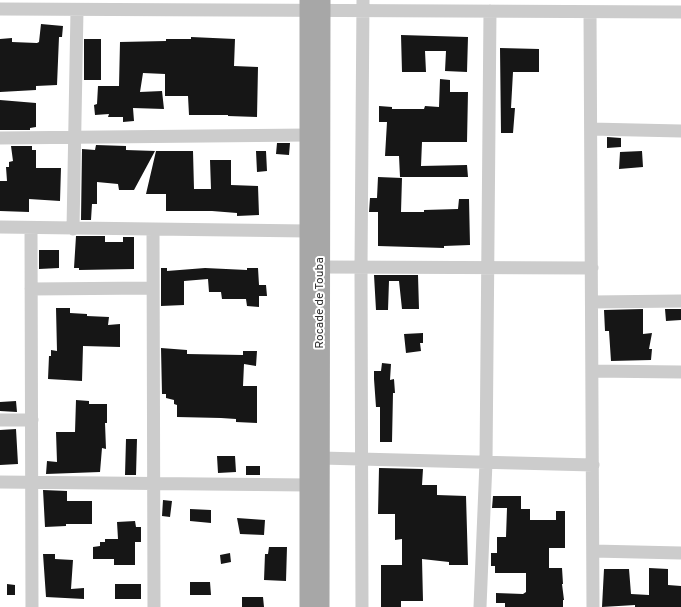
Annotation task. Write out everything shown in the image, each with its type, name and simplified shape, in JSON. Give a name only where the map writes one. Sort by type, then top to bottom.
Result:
[{"type":"main road","name":"Rocade de Touba","points":[[308,607],[308,136],[315,5]]},
{"type":"main road","name":"Rocade de Touba","points":[[315,5],[321,267],[321,607]]},
{"type":"street","points":[[0,9],[77,10],[122,5],[363,5],[490,11],[590,12],[617,6],[681,12]]},
{"type":"street","points":[[362,607],[361,267],[363,5]]},
{"type":"street","points":[[73,229],[77,10]]},
{"type":"street","points":[[480,607],[486,462],[490,11]]},
{"type":"street","points":[[590,12],[593,607]]},
{"type":"street","points":[[591,129],[681,131]]},
{"type":"street","points":[[0,138],[308,136]]},
{"type":"street","points":[[0,227],[307,231]]},
{"type":"street","points":[[31,228],[32,607]]},
{"type":"street","points":[[153,230],[154,607]]},
{"type":"street","points":[[321,267],[592,268]]},
{"type":"street","points":[[31,290],[153,288]]},
{"type":"street","points":[[592,302],[681,301]]},
{"type":"street","points":[[592,371],[681,372]]},
{"type":"street","points":[[0,420],[32,420]]},
{"type":"street","points":[[321,458],[593,465]]},
{"type":"street","points":[[0,482],[154,485],[308,485]]},
{"type":"street","points":[[593,551],[681,552]]},
{"type":"building","points":[[41,24],[63,26],[62,37],[59,37],[57,85],[36,86],[36,90],[0,92],[0,39],[12,38],[12,42],[37,43],[39,42]]},
{"type":"building","points":[[401,35],[468,37],[467,72],[445,71],[446,51],[425,51],[426,72],[402,72]]},
{"type":"building","points":[[191,37],[235,39],[234,66],[258,67],[257,117],[189,115],[188,96],[165,96],[165,74],[143,73],[140,92],[162,91],[164,109],[133,108],[134,121],[123,122],[123,117],[108,117],[109,114],[95,115],[94,105],[97,104],[98,86],[119,86],[120,42],[166,41],[166,39],[191,39]]},
{"type":"building","points":[[84,39],[101,39],[101,80],[84,80]]},
{"type":"building","points":[[500,48],[539,49],[539,72],[513,72],[511,108],[515,108],[513,133],[501,133]]},
{"type":"building","points":[[440,79],[450,80],[450,92],[468,92],[467,142],[422,142],[421,166],[467,165],[468,177],[400,177],[399,156],[385,156],[387,122],[379,122],[379,106],[392,107],[392,109],[424,109],[425,106],[439,107]]},
{"type":"building","points":[[0,100],[36,103],[36,127],[30,128],[30,130],[0,130]]},
{"type":"building","points":[[607,137],[621,138],[621,147],[607,148]]},
{"type":"building","points":[[277,143],[290,143],[289,155],[276,154]]},
{"type":"building","points":[[96,145],[126,146],[126,150],[155,151],[134,190],[119,190],[118,184],[97,182],[97,204],[92,204],[91,220],[81,220],[82,149],[95,150]]},
{"type":"building","points":[[11,146],[32,146],[32,150],[36,150],[36,168],[61,168],[60,201],[29,199],[29,212],[0,211],[0,181],[7,181],[6,167],[9,167],[9,162],[13,161]]},
{"type":"building","points":[[156,151],[193,151],[194,189],[211,189],[210,160],[231,160],[231,185],[258,186],[259,215],[237,216],[237,213],[212,211],[166,211],[166,194],[146,194]]},
{"type":"building","points":[[256,151],[266,151],[267,171],[257,172]]},
{"type":"building","points":[[642,151],[643,167],[619,169],[620,152]]},
{"type":"building","points":[[378,177],[402,178],[401,212],[424,212],[424,210],[458,209],[459,199],[469,199],[470,245],[444,246],[444,248],[378,246],[378,212],[369,212],[370,198],[377,198]]},
{"type":"building","points":[[76,236],[105,236],[105,242],[123,242],[123,237],[134,237],[134,269],[79,270],[79,268],[74,268]]},
{"type":"building","points":[[39,250],[59,250],[59,268],[39,269]]},
{"type":"building","points":[[161,268],[167,268],[167,271],[205,268],[247,270],[247,268],[258,268],[259,285],[266,285],[267,296],[259,296],[259,307],[247,306],[246,299],[222,299],[221,292],[209,292],[208,279],[184,281],[184,305],[161,306]]},
{"type":"building","points":[[374,275],[418,275],[419,309],[402,309],[399,281],[389,281],[388,310],[376,310]]},
{"type":"building","points":[[56,308],[70,308],[70,313],[87,314],[87,316],[109,317],[108,325],[120,324],[120,347],[83,346],[82,381],[48,379],[49,356],[51,356],[51,350],[57,351]]},
{"type":"building","points":[[643,309],[643,334],[652,333],[649,349],[652,349],[651,360],[611,361],[609,331],[605,331],[604,310]]},
{"type":"building","points":[[665,309],[681,309],[681,320],[666,321]]},
{"type":"building","points":[[423,333],[423,343],[420,343],[421,351],[406,353],[404,334]]},
{"type":"building","points":[[161,348],[187,350],[187,354],[243,355],[243,351],[257,351],[256,366],[244,364],[243,386],[257,386],[257,423],[236,422],[236,419],[177,417],[177,405],[174,404],[174,400],[166,398],[166,394],[162,394]]},
{"type":"building","points":[[382,363],[391,364],[390,380],[394,379],[395,393],[393,393],[392,442],[380,442],[380,407],[376,407],[374,371],[381,371]]},
{"type":"building","points":[[76,400],[89,401],[89,404],[107,404],[107,423],[105,423],[106,449],[102,448],[100,472],[46,474],[47,461],[57,462],[56,432],[75,432]]},
{"type":"building","points":[[16,401],[17,412],[0,411],[0,402]]},
{"type":"building","points":[[16,429],[18,464],[0,465],[0,430]]},
{"type":"building","points":[[126,439],[137,439],[136,475],[125,475]]},
{"type":"building","points":[[217,456],[235,456],[236,472],[218,473]]},
{"type":"building","points":[[246,466],[260,466],[260,475],[246,475]]},
{"type":"building","points":[[379,468],[423,469],[422,485],[437,485],[437,495],[466,496],[468,565],[449,565],[449,562],[422,559],[423,601],[401,601],[401,607],[381,607],[381,565],[402,565],[402,539],[395,540],[395,514],[378,514]]},
{"type":"building","points":[[43,490],[67,491],[67,501],[92,501],[92,524],[66,524],[66,526],[45,527]]},
{"type":"building","points":[[493,496],[521,496],[521,509],[530,509],[530,520],[556,520],[556,511],[565,511],[565,548],[549,548],[549,568],[562,568],[563,607],[505,607],[505,603],[496,603],[496,593],[523,594],[526,592],[526,573],[495,573],[495,566],[491,566],[491,553],[497,553],[497,537],[506,537],[507,508],[492,508]]},
{"type":"building","points":[[163,500],[172,501],[170,517],[162,516]]},
{"type":"building","points":[[190,509],[211,510],[211,523],[190,521]]},
{"type":"building","points":[[237,518],[265,520],[264,535],[240,534]]},
{"type":"building","points":[[135,521],[136,527],[141,527],[141,542],[135,542],[135,565],[114,565],[114,559],[93,559],[93,547],[100,546],[100,542],[105,542],[105,539],[118,539],[117,522]]},
{"type":"building","points":[[269,547],[287,547],[286,581],[264,580],[265,554],[268,554]]},
{"type":"building","points":[[230,553],[231,562],[221,564],[220,555]]},
{"type":"building","points":[[43,554],[55,554],[55,559],[73,560],[71,589],[84,588],[84,599],[46,597]]},
{"type":"building","points":[[649,568],[668,569],[668,585],[681,586],[681,607],[635,607],[635,605],[602,607],[604,569],[629,569],[631,594],[649,595]]},
{"type":"building","points":[[190,582],[210,582],[211,595],[190,595]]},
{"type":"building","points":[[7,584],[15,585],[15,595],[7,595]]},
{"type":"building","points":[[115,584],[141,584],[141,599],[115,599]]},
{"type":"building","points":[[242,597],[263,597],[264,607],[242,607]]}]
